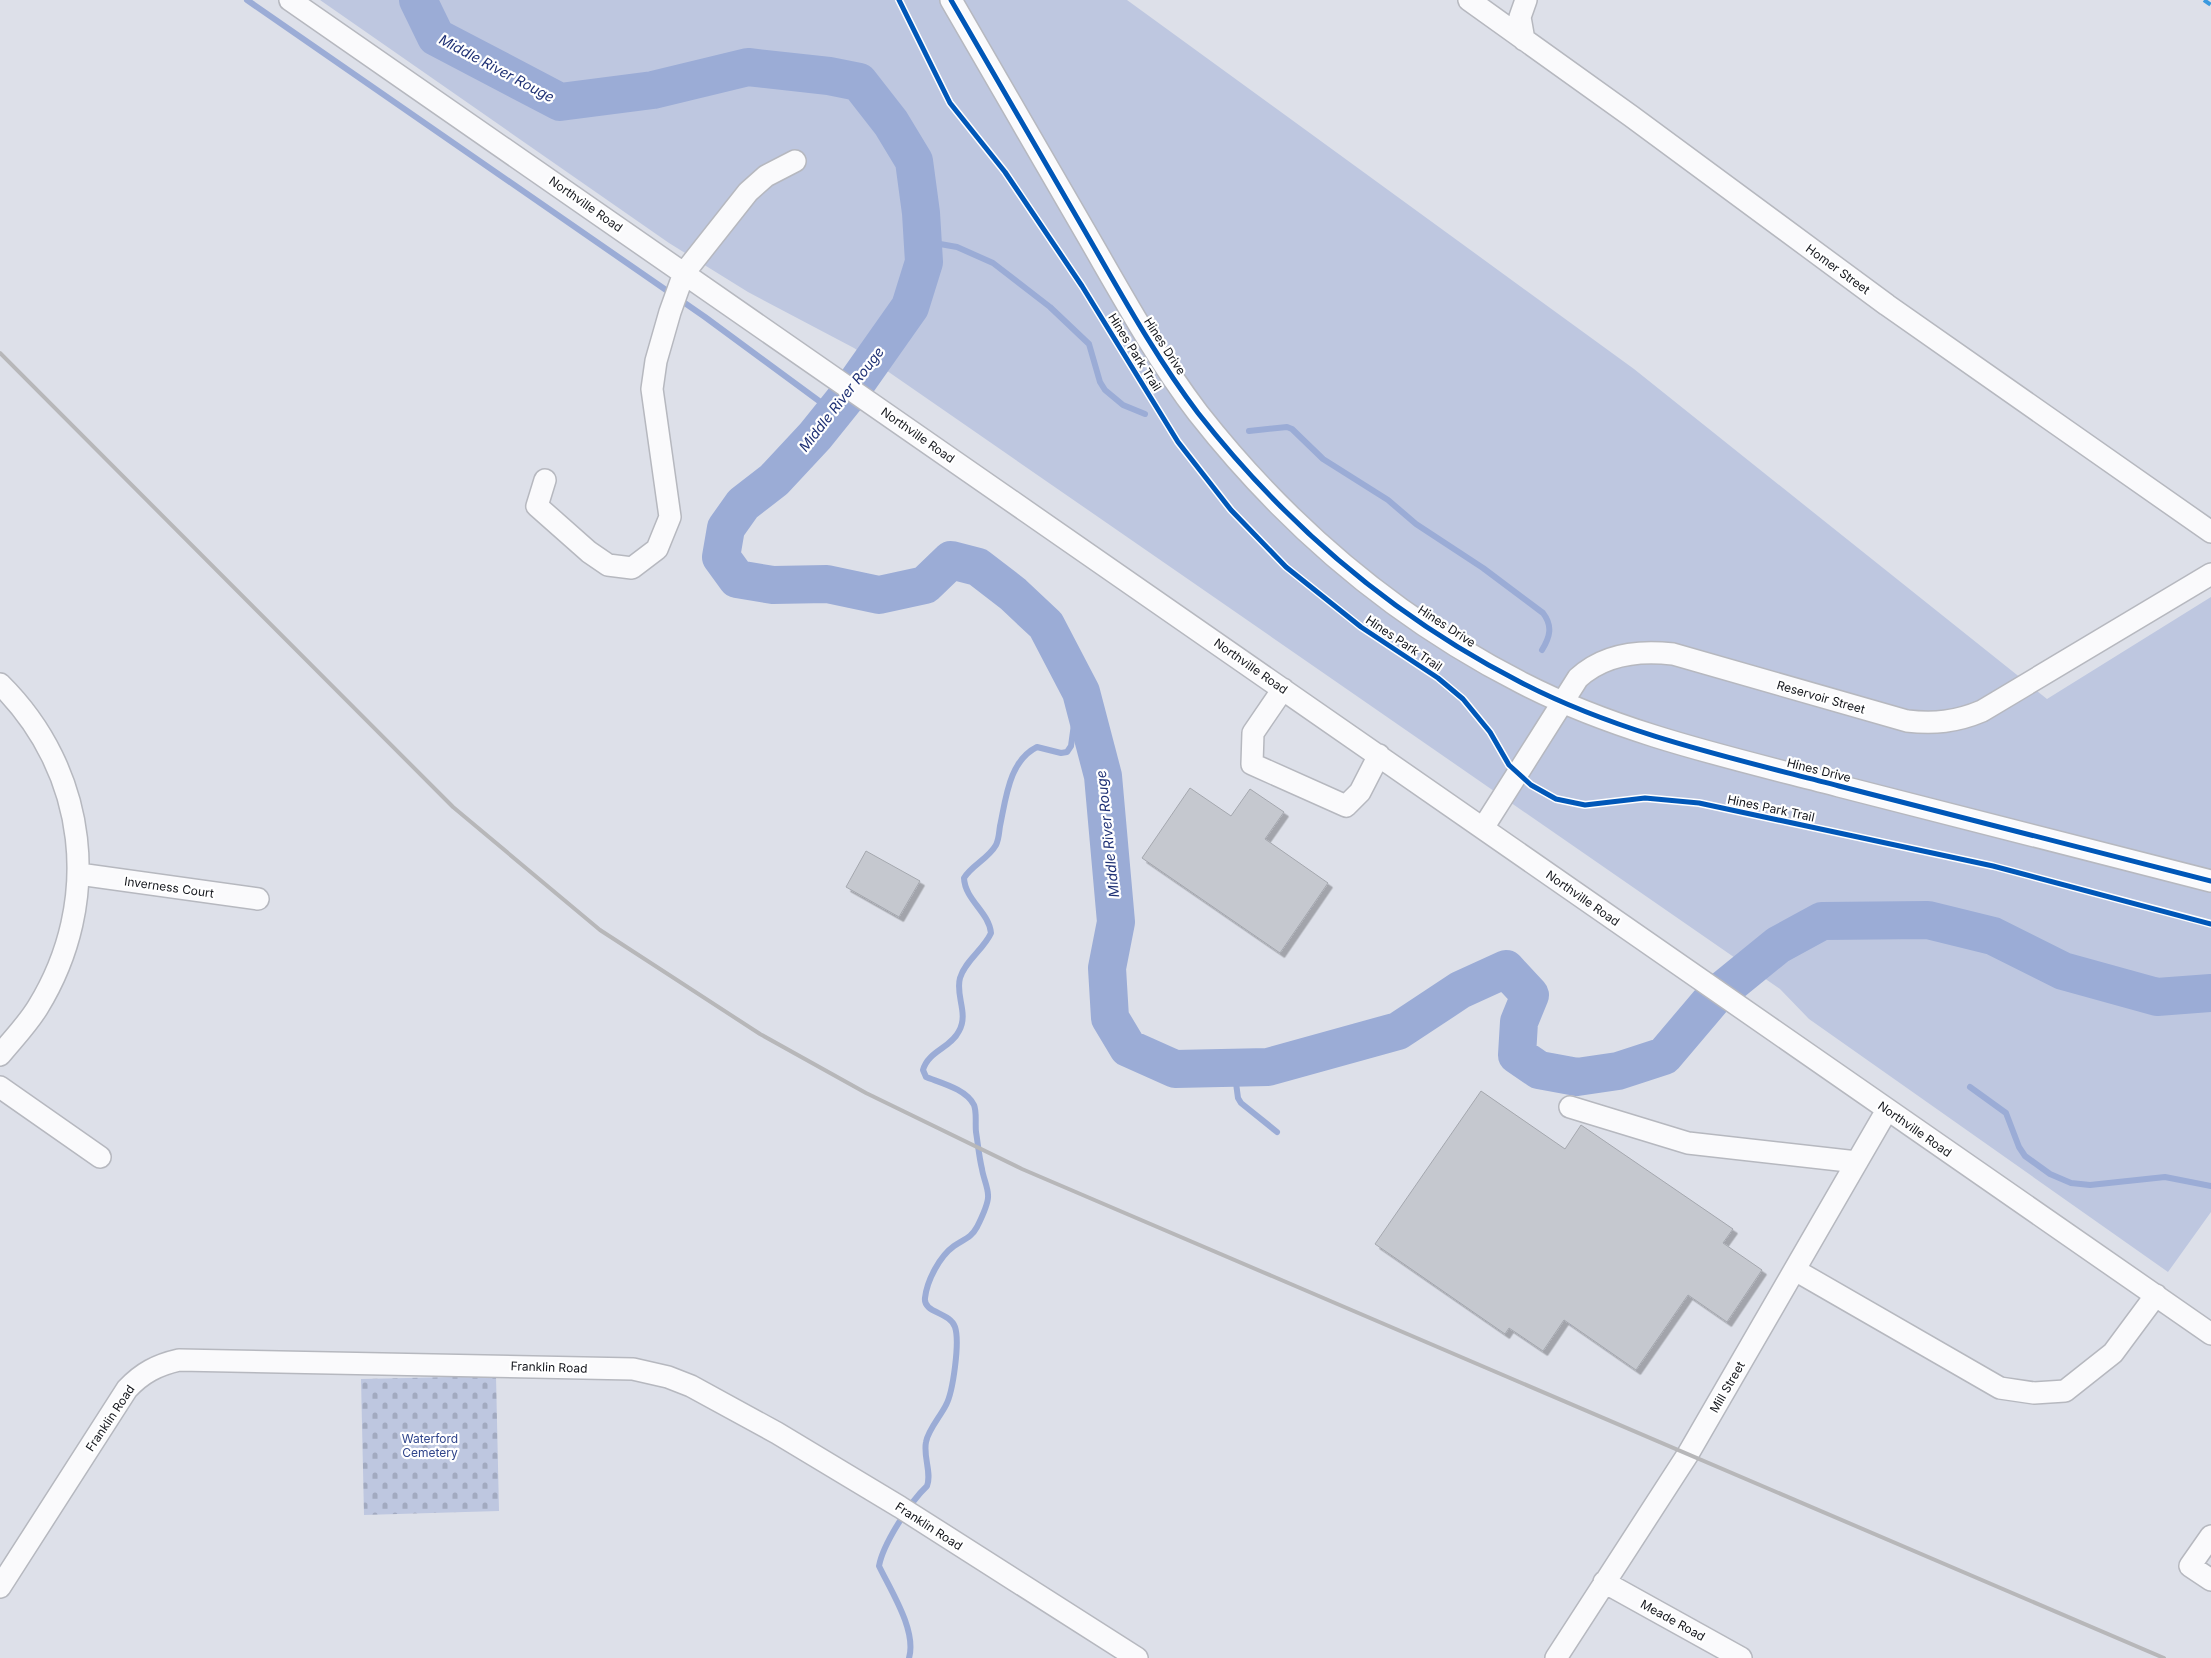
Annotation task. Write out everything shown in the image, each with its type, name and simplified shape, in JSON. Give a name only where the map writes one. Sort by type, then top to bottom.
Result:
[{"type":"street","name":"Northville Road","points":[[290,0],[2211,1334]]},
{"type":"street","name":"Hines Drive","points":[[951,0],[1153,348],[1197,411],[1246,470],[1311,536],[1390,601],[1475,657],[1522,683],[1623,726],[1707,752],[2211,881]]},
{"type":"street","name":"Homer Street","points":[[1468,0],[1631,116],[1887,305],[2211,532]]},
{"type":"street","points":[[1524,40],[1520,17],[1526,0]]},
{"type":"street","points":[[545,480],[537,506],[589,552],[608,565],[632,568],[657,549],[670,517],[652,389],[656,361],[670,312],[684,273],[748,192],[766,176],[795,161]]},
{"type":"street","name":"Reservoir Street","points":[[1483,828],[1578,678],[1597,663],[1622,655],[1653,652],[1673,654],[1907,721],[1929,724],[1951,722],[1982,711],[2211,574]]},
{"type":"street","points":[[0,684],[12,695],[36,727],[61,775],[74,820],[79,874],[69,934],[59,964],[38,1007],[0,1055]]},
{"type":"street","points":[[1283,689],[1252,733],[1252,764],[1346,806],[1360,792],[1379,755]]},
{"type":"street","name":"Inverness Court","points":[[79,874],[258,899]]},
{"type":"street","points":[[0,1087],[100,1157]]},
{"type":"street","points":[[1570,1107],[1688,1143],[1857,1162]]},
{"type":"street","name":"Mill Street","points":[[1556,1658],[1688,1454],[1887,1110]]},
{"type":"street","points":[[1795,1270],[2000,1388],[2034,1393],[2065,1391],[2113,1353],[2156,1295]]},
{"type":"street","name":"Franklin Road","points":[[0,1587],[127,1390],[145,1372],[163,1363],[179,1360],[633,1370],[651,1372],[690,1386],[777,1433],[900,1507],[1137,1658]]},
{"type":"street","points":[[2211,1536],[2190,1566],[2211,1580]]},
{"type":"street","name":"Meade Road","points":[[1604,1582],[1741,1658]]},
{"type":"green space","points":[[320,0],[1127,0],[1634,369],[2047,699],[2211,597],[2211,1212],[2168,1272],[1809,1019],[1780,989],[854,348],[748,292],[669,243]]},
{"type":"green space","name":"Waterford Cemetery","points":[[496,1376],[499,1511],[364,1515],[361,1379]]},
{"type":"building","points":[[1190,788],[1231,816],[1250,789],[1284,812],[1265,839],[1328,883],[1280,953],[1142,858]]},
{"type":"building","points":[[866,851],[920,881],[899,917],[846,887]]},
{"type":"building","points":[[1481,1091],[1565,1149],[1581,1125],[1733,1229],[1723,1243],[1762,1270],[1727,1322],[1688,1295],[1636,1370],[1564,1320],[1543,1351],[1509,1328],[1505,1334],[1375,1244]]},
{"type":"waterway","points":[[247,0],[705,317],[834,412]]},
{"type":"waterway","name":"Middle River Rouge","points":[[418,0],[436,37],[560,102],[653,90],[748,67],[829,76],[859,82],[891,123],[914,161],[921,213],[924,262],[910,307],[848,395],[815,436],[774,480],[743,504],[726,528],[721,557],[737,579],[773,585],[827,584],[879,595],[925,585],[951,560],[978,567],[1013,594],[1046,625],[1081,692],[1103,776],[1116,922],[1107,968],[1110,1018],[1128,1048],[1175,1069],[1268,1067],[1398,1031],[1460,990],[1506,969],[1530,995],[1519,1022],[1517,1055],[1539,1070],[1577,1077],[1618,1071],[1664,1056],[1714,997],[1778,945],[1822,921],[1928,920],[1993,936],[2063,971],[2157,997],[2211,993]]},
{"type":"waterway","points":[[923,241],[957,247],[993,263],[1050,307],[1089,344],[1100,382],[1105,390],[1123,405],[1145,414]]},
{"type":"waterway","points":[[1249,431],[1287,427],[1292,429],[1323,459],[1388,500],[1416,524],[1483,568],[1543,613],[1548,622],[1549,632],[1542,650]]},
{"type":"waterway","points":[[909,1658],[910,1647],[906,1624],[879,1566],[891,1535],[913,1502],[927,1486],[929,1476],[925,1448],[927,1437],[949,1399],[953,1379],[957,1344],[955,1327],[948,1318],[928,1307],[925,1298],[926,1291],[939,1262],[949,1250],[975,1231],[988,1198],[979,1155],[974,1105],[970,1099],[959,1091],[926,1077],[923,1070],[930,1058],[951,1042],[959,1031],[963,1018],[959,991],[960,978],[966,966],[991,933],[986,919],[968,893],[964,878],[996,845],[1010,781],[1020,761],[1037,747],[1061,753],[1067,752],[1071,746],[1075,717],[1083,699]]},
{"type":"waterway","points":[[1234,1068],[1238,1098],[1241,1103],[1277,1132]]},
{"type":"waterway","points":[[1970,1087],[2006,1113],[2019,1147],[2025,1156],[2050,1174],[2071,1183],[2090,1185],[2165,1177],[2211,1186]]},
{"type":"railway","points":[[0,353],[453,807],[600,930],[760,1034],[866,1093],[1022,1169],[2164,1658]]},
{"type":"marked path","points":[[2204,0],[2211,5]]},
{"type":"cycle path","name":"Hines Park Trail","points":[[899,0],[950,103],[1005,172],[1082,286],[1178,442],[1231,510],[1286,567],[1361,627],[1438,678],[1463,699],[1490,732],[1509,765],[1531,785],[1556,799],[1585,805],[1645,798],[1699,803],[1993,866],[2211,924]]},
{"type":"cycle path","points":[[951,0],[1141,328],[1198,413],[1232,454],[1306,531],[1345,566],[1387,599],[1430,629],[1522,683],[1598,717],[1638,731],[1758,765],[2211,881]]}]
